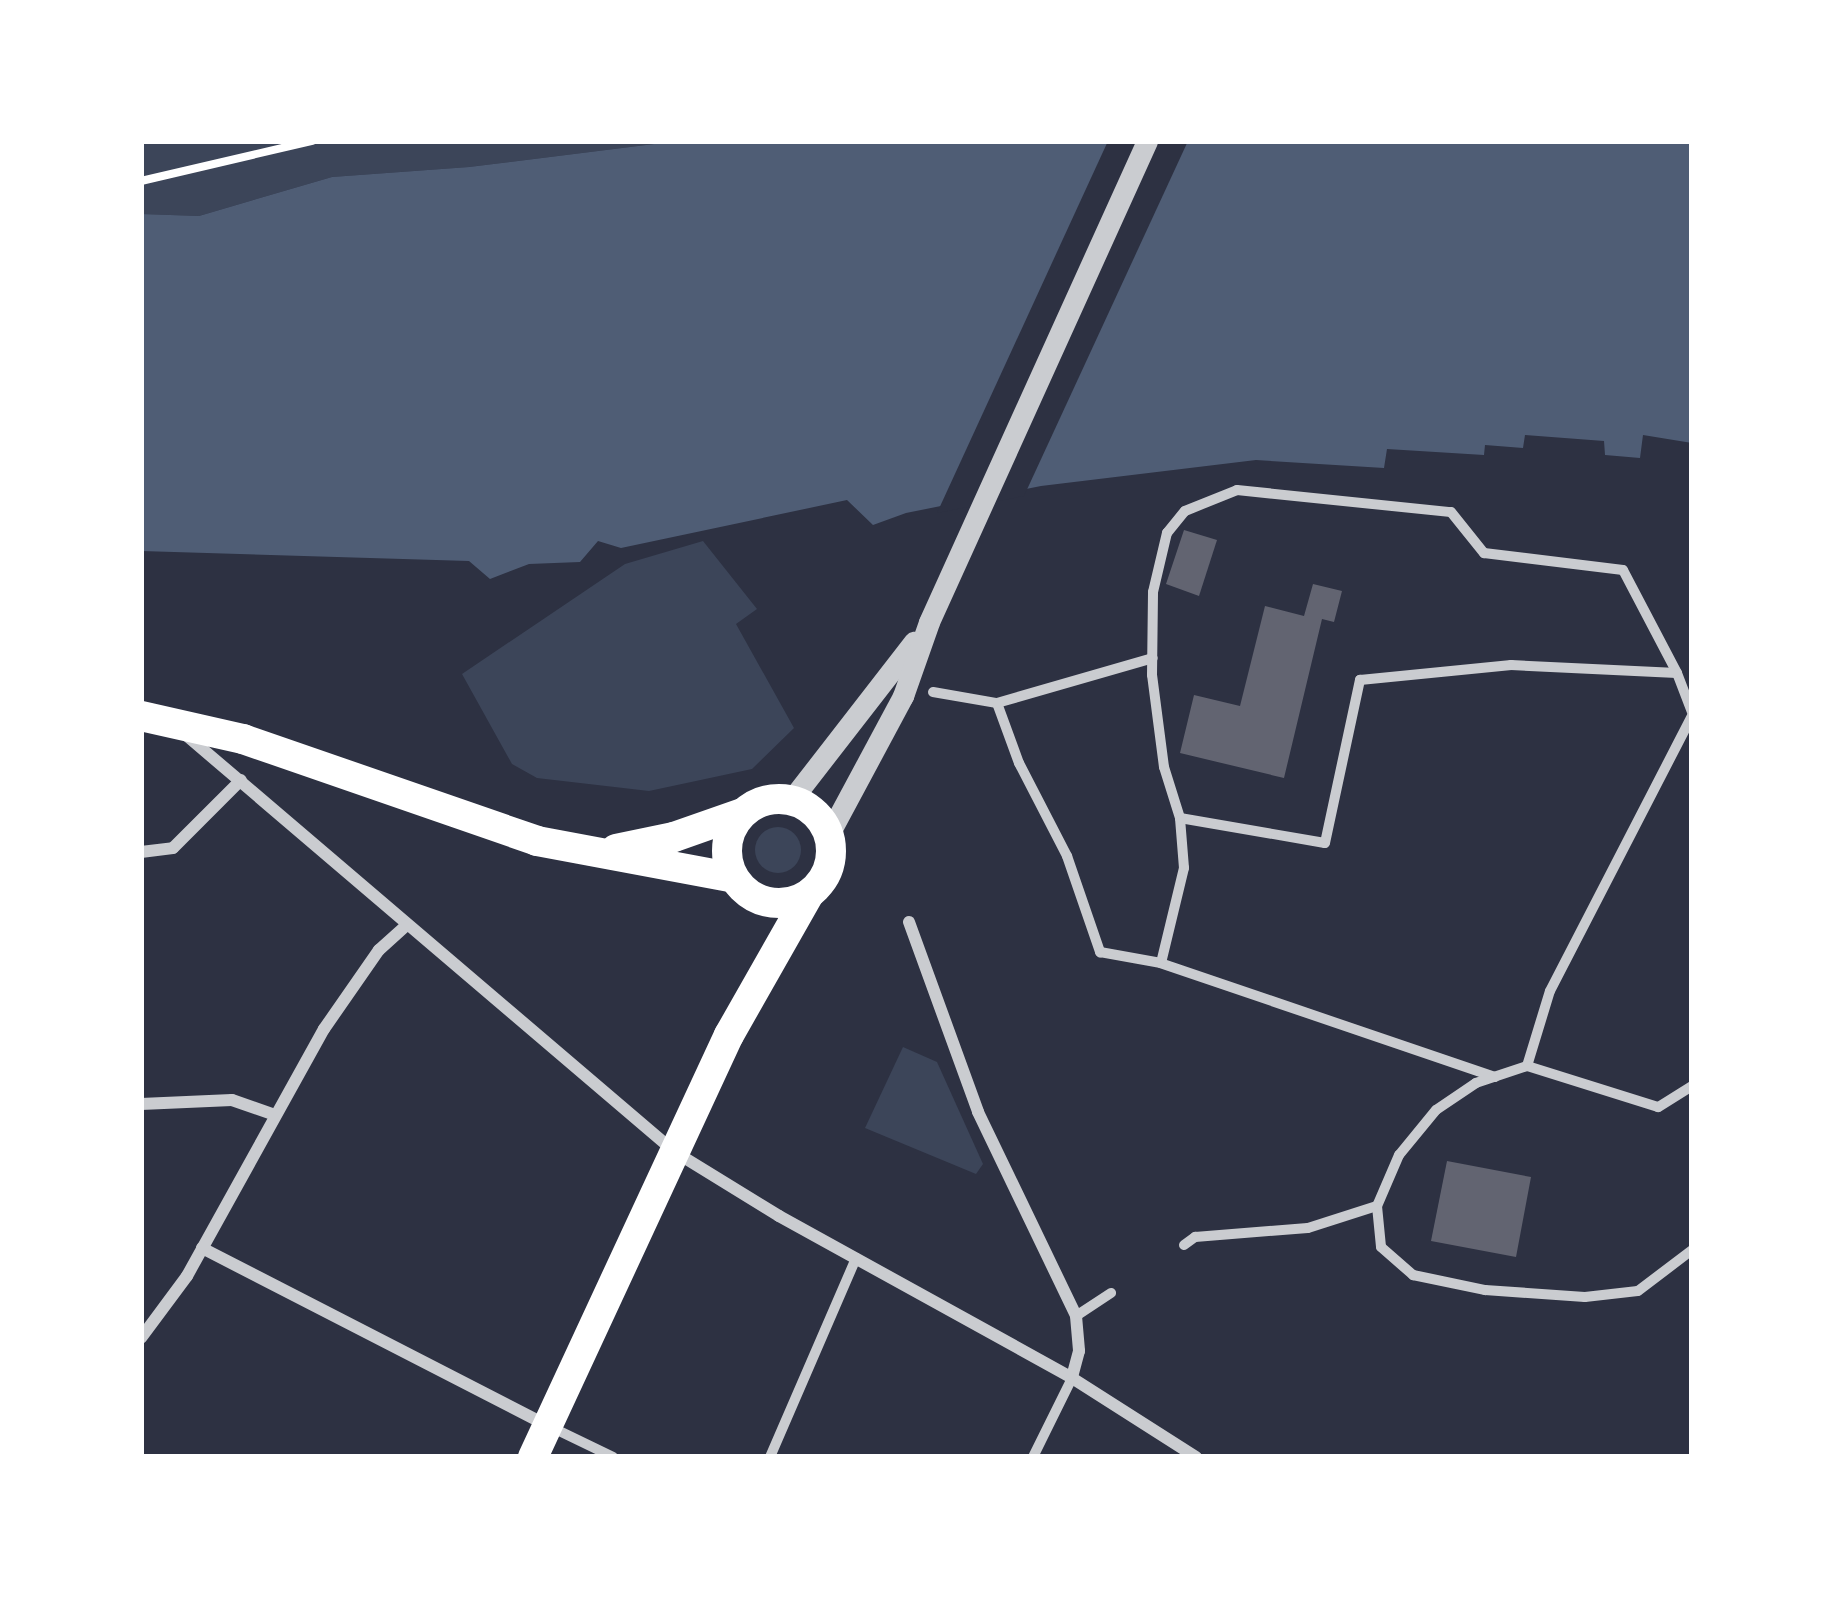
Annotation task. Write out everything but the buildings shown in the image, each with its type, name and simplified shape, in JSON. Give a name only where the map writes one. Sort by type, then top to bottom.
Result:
[{"type":"main road","points":[[155,718],[286,753],[537,841],[734,878],[760,900],[776,904],[809,894]]},
{"type":"main road","points":[[533,1457],[729,1035],[829,867],[829,833],[808,806],[774,798],[674,837],[604,851]]},
{"type":"main road","points":[[734,878],[727,844],[742,813]]},
{"type":"main road","points":[[729,1035],[752,964],[760,900]]},
{"type":"street","points":[[829,833],[903,696],[928,622],[1147,141]]},
{"type":"street","points":[[1161,963],[1184,868],[1180,818],[1164,767],[1153,658],[1154,592],[1167,533],[1185,511],[1237,490],[1451,512],[1484,553],[1623,570],[1677,674],[1692,714],[1550,991],[1527,1066]]},
{"type":"street","points":[[792,799],[928,622]]},
{"type":"street","points":[[933,692],[998,703],[1153,658]]},
{"type":"street","points":[[1180,818],[1325,843],[1360,680],[1510,665],[1677,674]]},
{"type":"street","points":[[998,703],[1019,763],[1067,856],[1100,952],[1161,963],[1495,1077]]},
{"type":"street","points":[[155,718],[241,780],[674,1152],[1072,1378],[1196,1457]]},
{"type":"street","points":[[141,852],[173,848],[241,780]]},
{"type":"street","points":[[909,922],[978,1112],[1076,1316],[1079,1351],[1072,1378],[1034,1457]]},
{"type":"street","points":[[141,1338],[202,1249],[355,981],[406,926]]},
{"type":"street","points":[[1691,1081],[1658,1107],[1527,1066],[1495,1077],[1436,1110],[1399,1155],[1377,1206],[1382,1246],[1414,1275],[1485,1290],[1586,1297],[1638,1291],[1692,1250]]},
{"type":"street","points":[[141,1104],[232,1100],[275,1115]]},
{"type":"street","points":[[1184,1245],[1196,1237],[1308,1228],[1377,1206]]},
{"type":"street","points":[[202,1249],[613,1457]]},
{"type":"street","points":[[770,1457],[856,1258]]},
{"type":"street","points":[[1076,1316],[1111,1293]]},
{"type":"path","points":[[141,181],[312,141]]},
{"type":"shaded area","points":[[141,141],[678,141],[469,167],[332,177],[199,216],[141,214]]},
{"type":"shaded area","points":[[678,141],[1692,141],[1692,443],[1643,435],[1640,458],[1605,455],[1604,441],[1525,435],[1523,448],[1485,445],[1484,455],[1387,449],[1384,468],[1256,460],[1041,486],[906,513],[873,525],[847,500],[621,548],[598,541],[580,562],[529,564],[490,579],[469,561],[141,551],[141,214],[199,216],[332,177],[469,167]]},
{"type":"shaded area","points":[[703,541],[757,609],[736,624],[794,728],[752,769],[649,791],[537,778],[512,764],[462,674],[625,564]]},
{"type":"shaded area","points":[[778,827],[794,834],[801,850],[794,866],[778,873],[762,866],[755,850],[762,834]]},
{"type":"shaded area","points":[[903,1047],[937,1062],[983,1164],[976,1174],[865,1128]]},
{"type":"pier","points":[[1108,141],[1188,141],[1024,496],[937,513]]}]
